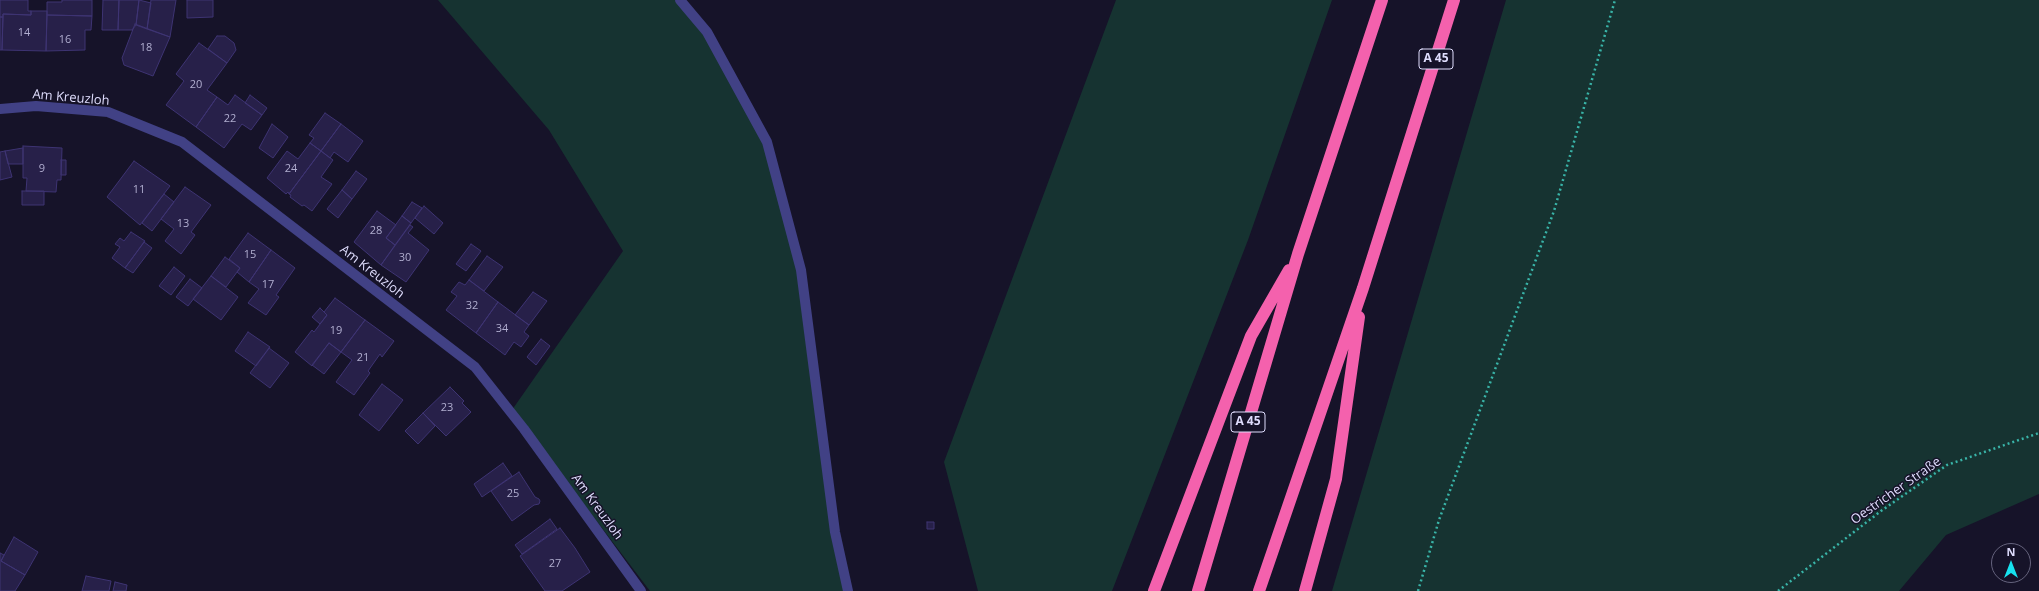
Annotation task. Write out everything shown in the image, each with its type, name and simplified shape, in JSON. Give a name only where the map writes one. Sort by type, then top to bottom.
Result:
[{"type":"highway","name":"A 45","points":[[1198,591],[1298,254],[1382,0]]},
{"type":"highway","name":"A 45","points":[[1259,591],[1363,288],[1454,0]]},
{"type":"highway","points":[[1154,591],[1251,336],[1298,254]]},
{"type":"highway","points":[[1305,591],[1336,479],[1363,288]]},
{"type":"street","points":[[680,0],[706,32],[767,142],[802,270],[834,532],[848,591]]},
{"type":"street","name":"Am Kreuzloh","points":[[0,109],[36,106],[108,112],[182,142],[475,367],[524,429],[641,591]]},
{"type":"path","points":[[1418,591],[1439,520],[1554,211],[1615,0]]},
{"type":"path","name":"Oestricher Straße","points":[[1778,591],[1881,511],[1947,465],[2039,433]]},
{"type":"green space","points":[[438,0],[679,0],[707,33],[767,144],[801,270],[847,591],[650,591],[512,410],[623,251],[549,130]]},
{"type":"green space","points":[[1116,0],[1332,0],[1248,240],[1112,591],[978,591],[944,462]]},
{"type":"green space","points":[[1506,0],[2039,0],[2039,494],[1946,535],[1899,591],[1332,591]]},
{"type":"building","points":[[0,0],[28,0],[28,11],[31,11],[31,15],[3,14],[3,17],[0,17]]},
{"type":"building","points":[[62,0],[92,0],[92,16],[47,15],[47,2],[62,2]]},
{"type":"building","points":[[103,0],[119,0],[118,30],[102,30]]},
{"type":"building","points":[[119,0],[139,0],[136,25],[132,30],[118,30]]},
{"type":"building","points":[[139,0],[151,3],[147,29],[136,25]]},
{"type":"building","points":[[151,0],[176,0],[170,37],[147,29]]},
{"type":"building","points":[[187,0],[213,0],[213,17],[187,18]]},
{"type":"building","points":[[31,11],[47,11],[46,51],[2,50],[3,14],[31,15]]},
{"type":"building","points":[[47,15],[92,16],[91,30],[85,30],[85,50],[46,51]]},
{"type":"building","points":[[0,17],[3,17],[2,50],[0,50]]},
{"type":"building","points":[[135,24],[170,37],[153,76],[124,65],[122,58]]},
{"type":"building","points":[[217,36],[225,36],[234,43],[236,50],[227,63],[208,49]]},
{"type":"building","points":[[199,43],[227,63],[207,90],[217,97],[196,127],[166,105],[184,81],[176,74]]},
{"type":"building","points":[[235,95],[262,115],[251,130],[242,124],[224,148],[196,127],[217,97],[228,105]]},
{"type":"building","points":[[250,95],[267,108],[262,115],[245,103]]},
{"type":"building","points":[[325,113],[341,124],[321,151],[310,143],[314,138],[309,135]]},
{"type":"building","points":[[272,124],[288,137],[273,158],[259,148]]},
{"type":"building","points":[[341,124],[363,141],[348,162],[334,152],[330,158],[321,151]]},
{"type":"building","points":[[310,143],[321,151],[289,194],[288,192],[286,194],[267,178],[287,151],[298,159]]},
{"type":"building","points":[[23,146],[62,148],[61,180],[57,180],[56,192],[26,191],[27,178],[23,178]]},
{"type":"building","points":[[23,148],[23,164],[8,164],[5,151]]},
{"type":"building","points":[[5,151],[12,177],[0,180],[0,152]]},
{"type":"building","points":[[321,151],[333,160],[321,177],[332,184],[312,211],[304,205],[302,206],[290,197],[291,195],[289,194]]},
{"type":"building","points":[[61,160],[66,160],[66,175],[61,175]]},
{"type":"building","points":[[134,161],[170,186],[140,225],[107,197]]},
{"type":"building","points":[[356,171],[367,179],[352,199],[342,190]]},
{"type":"building","points":[[185,187],[211,205],[191,232],[195,235],[181,254],[165,241],[174,229],[161,219]]},
{"type":"building","points":[[342,190],[352,199],[338,218],[327,209]]},
{"type":"building","points":[[22,191],[44,191],[44,205],[22,205]]},
{"type":"building","points":[[164,194],[174,202],[152,231],[142,223]]},
{"type":"building","points":[[412,202],[422,208],[411,223],[402,216]]},
{"type":"building","points":[[424,206],[443,223],[434,234],[415,218]]},
{"type":"building","points":[[377,211],[396,225],[386,238],[395,245],[381,265],[354,242]]},
{"type":"building","points":[[402,216],[411,223],[395,245],[386,238]]},
{"type":"building","points":[[410,225],[413,227],[408,233],[429,250],[406,282],[381,265]]},
{"type":"building","points":[[131,232],[145,241],[125,268],[112,258],[120,247],[115,244],[120,238],[124,241]]},
{"type":"building","points":[[248,233],[271,250],[249,282],[237,272],[240,268],[229,259]]},
{"type":"building","points":[[144,242],[152,248],[133,273],[125,268]]},
{"type":"building","points":[[471,244],[481,251],[466,271],[456,264]]},
{"type":"building","points":[[271,250],[295,268],[276,295],[279,297],[266,315],[248,303],[259,289],[249,282]]},
{"type":"building","points":[[487,256],[503,267],[484,291],[469,280]]},
{"type":"building","points":[[225,257],[240,268],[226,287],[211,276]]},
{"type":"building","points":[[174,267],[185,276],[171,295],[159,286]]},
{"type":"building","points":[[211,276],[238,297],[221,320],[193,299]]},
{"type":"building","points":[[190,279],[202,288],[188,306],[176,297]]},
{"type":"building","points":[[469,280],[498,302],[476,333],[446,310],[457,296],[451,292],[459,282],[465,285]]},
{"type":"building","points":[[533,292],[547,301],[529,325],[515,315]]},
{"type":"building","points":[[335,298],[365,320],[341,352],[329,343],[312,366],[295,352],[312,330],[314,332],[327,315],[324,312]]},
{"type":"building","points":[[498,302],[529,325],[524,332],[529,336],[521,347],[514,342],[505,355],[476,333]]},
{"type":"building","points":[[320,308],[327,315],[320,324],[312,317]]},
{"type":"building","points":[[365,320],[394,341],[382,357],[380,354],[368,371],[370,373],[354,395],[336,382],[352,360],[341,352]]},
{"type":"building","points":[[248,332],[270,347],[256,366],[235,351]]},
{"type":"building","points":[[541,339],[550,346],[536,365],[527,357]]},
{"type":"building","points":[[329,343],[341,352],[324,374],[312,365]]},
{"type":"building","points":[[269,348],[289,363],[270,388],[250,373]]},
{"type":"building","points":[[382,384],[403,400],[379,431],[359,415]]},
{"type":"building","points":[[450,387],[464,401],[462,403],[471,412],[446,436],[423,413]]},
{"type":"building","points":[[423,413],[435,426],[418,444],[405,431]]},
{"type":"building","points":[[503,463],[512,476],[482,497],[474,484]]},
{"type":"building","points":[[519,472],[535,497],[540,501],[539,504],[534,505],[512,521],[491,491]]},
{"type":"building","points":[[550,519],[557,529],[522,554],[515,545]]},
{"type":"building","points":[[927,522],[934,522],[934,529],[927,529]]},
{"type":"building","points":[[560,528],[590,572],[562,591],[545,591],[520,556]]},
{"type":"building","points":[[14,537],[38,552],[25,575],[1,561]]},
{"type":"building","points":[[0,553],[4,555],[1,561],[25,575],[15,591],[0,591]]},
{"type":"building","points":[[86,576],[111,581],[109,591],[82,591]]},
{"type":"building","points":[[115,582],[127,585],[126,591],[113,591]]}]
